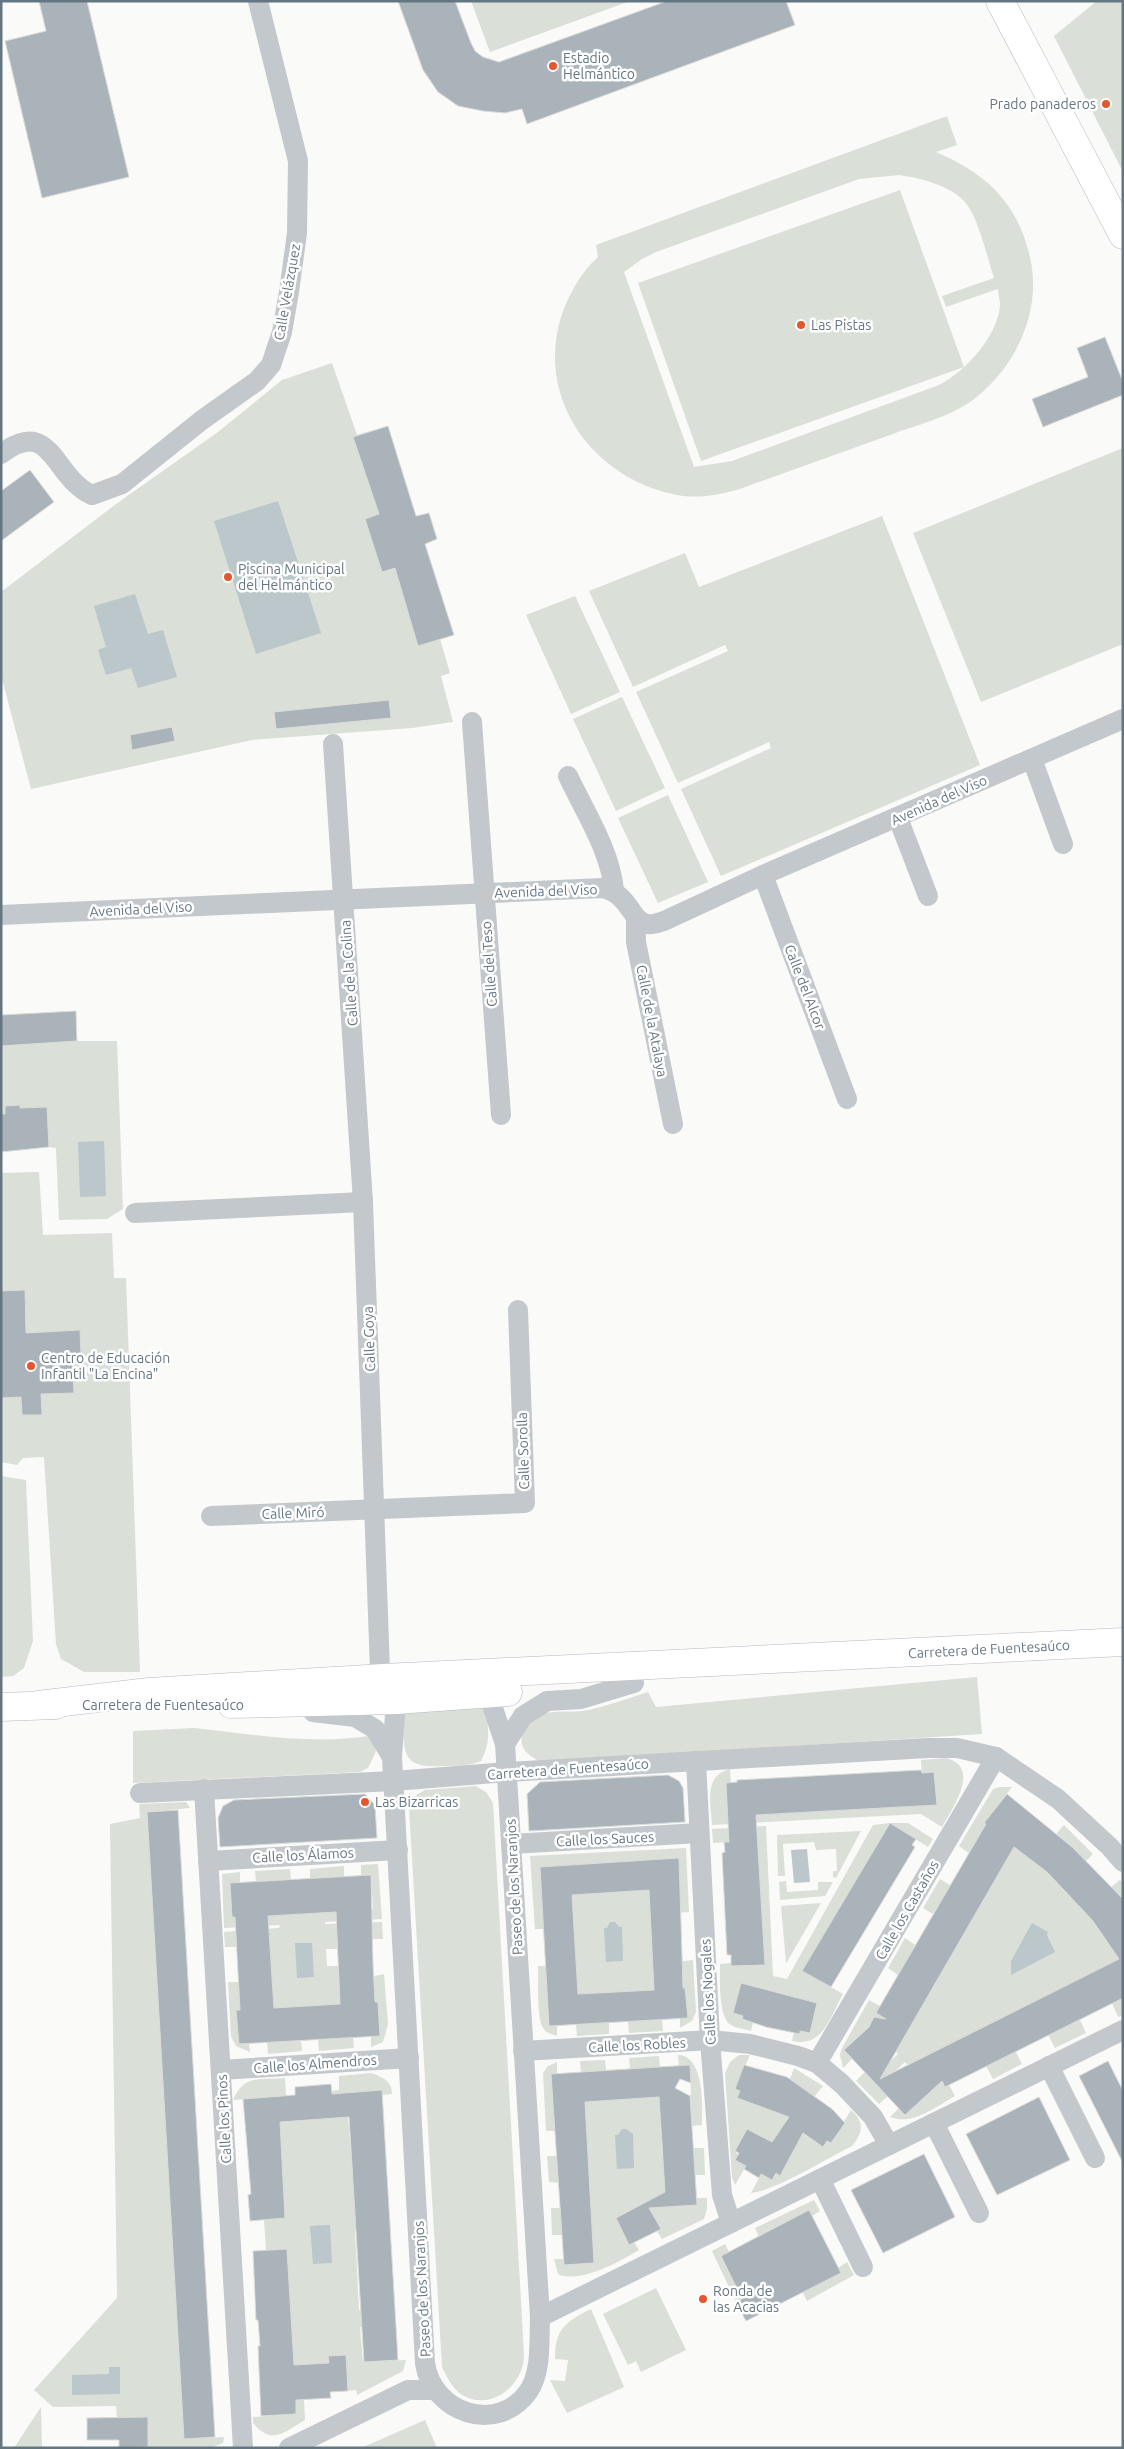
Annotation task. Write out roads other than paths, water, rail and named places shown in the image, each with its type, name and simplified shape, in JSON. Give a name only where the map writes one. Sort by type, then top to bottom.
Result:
[{"type":"main road","points":[[1000,1],[1123,235]]},
{"type":"main road","name":"Carretera de Fuentesaúco","points":[[482,1684],[564,1669],[855,1657],[1123,1642]]},
{"type":"main road","name":"Carretera de Fuentesaúco","points":[[482,1684],[634,1683],[855,1657]]},
{"type":"main road","points":[[390,1689],[482,1684]]},
{"type":"main road","name":"Carretera de Fuentesaúco","points":[[1,1707],[327,1702],[390,1689]]},
{"type":"main road","name":"Carretera de Fuentesaúco","points":[[38,1705],[149,1692],[390,1689]]},
{"type":"street","name":"Calle Velázquez","points":[[1,454],[15,443],[27,440],[43,444],[81,490],[92,495],[122,484],[202,420],[257,381],[271,365],[282,332],[297,233],[298,161],[258,1]]},
{"type":"street","name":"Avenida del Viso","points":[[1,915],[602,888],[614,890],[627,903],[636,918],[648,924],[664,921],[763,875],[1123,719]]},
{"type":"street","name":"Calle del Teso","points":[[472,722],[500,1115]]},
{"type":"street","name":"Calle de la Colina","points":[[333,744],[364,1202]]},
{"type":"street","points":[[1032,759],[1062,844]]},
{"type":"street","points":[[568,776],[602,848],[612,876],[614,890]]},
{"type":"street","points":[[898,818],[928,896]]},
{"type":"street","name":"Calle del Alcor","points":[[763,875],[847,1099]]},
{"type":"street","name":"Calle de la Atalaya","points":[[636,918],[636,942],[673,1124]]},
{"type":"street","points":[[135,1213],[364,1202]]},
{"type":"street","name":"Calle Goya","points":[[364,1202],[380,1670],[390,1689]]},
{"type":"street","name":"Calle Sorolla","points":[[375,1509],[525,1503],[518,1310]]},
{"type":"street","name":"Calle Miró","points":[[211,1516],[375,1509]]},
{"type":"street","points":[[505,1744],[523,1716],[547,1702],[581,1699],[634,1683]]},
{"type":"street","name":"Paseo de los Naranjos","points":[[390,1689],[392,1757],[425,2363],[434,2390],[442,2398],[464,2412],[488,2417],[513,2406],[528,2392],[535,2379],[538,2361],[540,2317],[505,1744],[482,1684]]},
{"type":"street","name":"Paseo de los Naranjos","points":[[264,1704],[355,1717],[375,1728],[392,1757]]},
{"type":"street","name":"Carretera de Fuentesaúco","points":[[140,1793],[394,1781],[696,1760],[928,1748],[957,1748],[996,1757]]},
{"type":"street","points":[[996,1757],[1058,1799],[1110,1847],[1123,1862]]},
{"type":"street","name":"Calle los Castaños","points":[[817,2063],[996,1757]]},
{"type":"street","name":"Calle los Nogales","points":[[696,1760],[710,2040],[722,2195],[731,2222]]},
{"type":"street","name":"Calle los Pinos","points":[[204,1790],[243,2448]]},
{"type":"street","name":"Calle los Sauces","points":[[511,1844],[699,1833]]},
{"type":"street","name":"Calle los Álamos","points":[[208,1861],[398,1850]]},
{"type":"street","points":[[540,2317],[1123,2030]]},
{"type":"street","name":"Calle los Robles","points":[[523,2051],[710,2040],[750,2044],[817,2063],[842,2084],[873,2117],[889,2144]]},
{"type":"street","name":"Calle los Almendros","points":[[221,2070],[409,2058]]},
{"type":"street","points":[[1049,2066],[1095,2158]]},
{"type":"street","points":[[934,2122],[979,2213]]},
{"type":"street","points":[[820,2179],[863,2267]]},
{"type":"street","points":[[289,2448],[408,2390],[434,2390]]},
{"type":"place","name":"Estadio Helmántico","points":[[553,66]]},
{"type":"place","name":"Prado panaderos","points":[[1106,104]]},
{"type":"place","name":"Las Pistas","points":[[801,325]]},
{"type":"place","name":"Piscina Municipal del Helmántico","points":[[228,577]]},
{"type":"place","name":"Centro de Educación Infantil \"La Encina\"","points":[[31,1366]]},
{"type":"place","name":"Las Bizarricas","points":[[365,1802]]},
{"type":"place","name":"Ronda de las Acacias","points":[[703,2299]]}]
